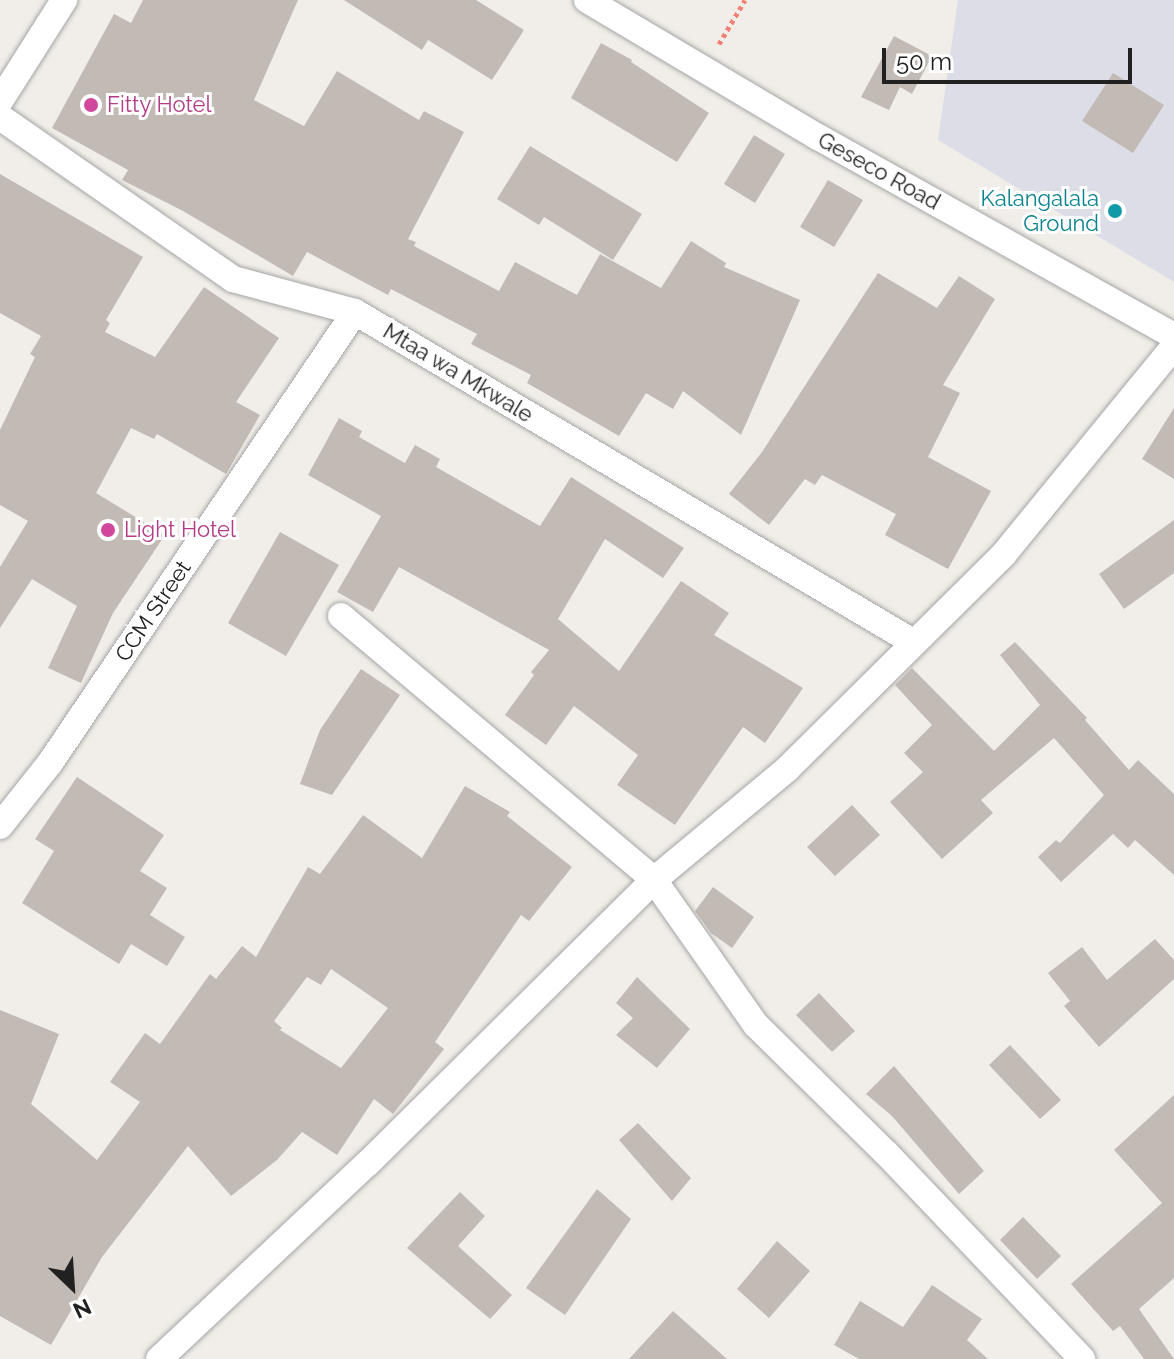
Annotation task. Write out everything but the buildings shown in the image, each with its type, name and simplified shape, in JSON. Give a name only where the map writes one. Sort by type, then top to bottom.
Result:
[{"type":"street","points":[[0,101],[64,0]]},
{"type":"street","name":"Geseco Road","points":[[587,0],[1174,336]]},
{"type":"street","name":"Mtaa wa Mkwale","points":[[0,117],[233,279],[355,312],[913,642]]},
{"type":"street","name":"CCM Street","points":[[0,826],[50,763],[355,312]]},
{"type":"street","points":[[159,1359],[368,1163],[654,880],[787,769],[1004,554],[1174,346]]},
{"type":"street","points":[[341,616],[654,880],[756,1025],[887,1154],[1080,1358]]},
{"type":"path","points":[[705,70],[745,0]]},
{"type":"shaded area","name":"Kalangalala Ground","points":[[958,0],[1174,0],[1174,282],[938,140]]},
{"type":"place","name":"Fitty Hotel","points":[[91,105]]},
{"type":"place","name":"Kalangalala Ground","points":[[1115,211]]},
{"type":"place","name":"Light Hotel","points":[[108,530]]}]
